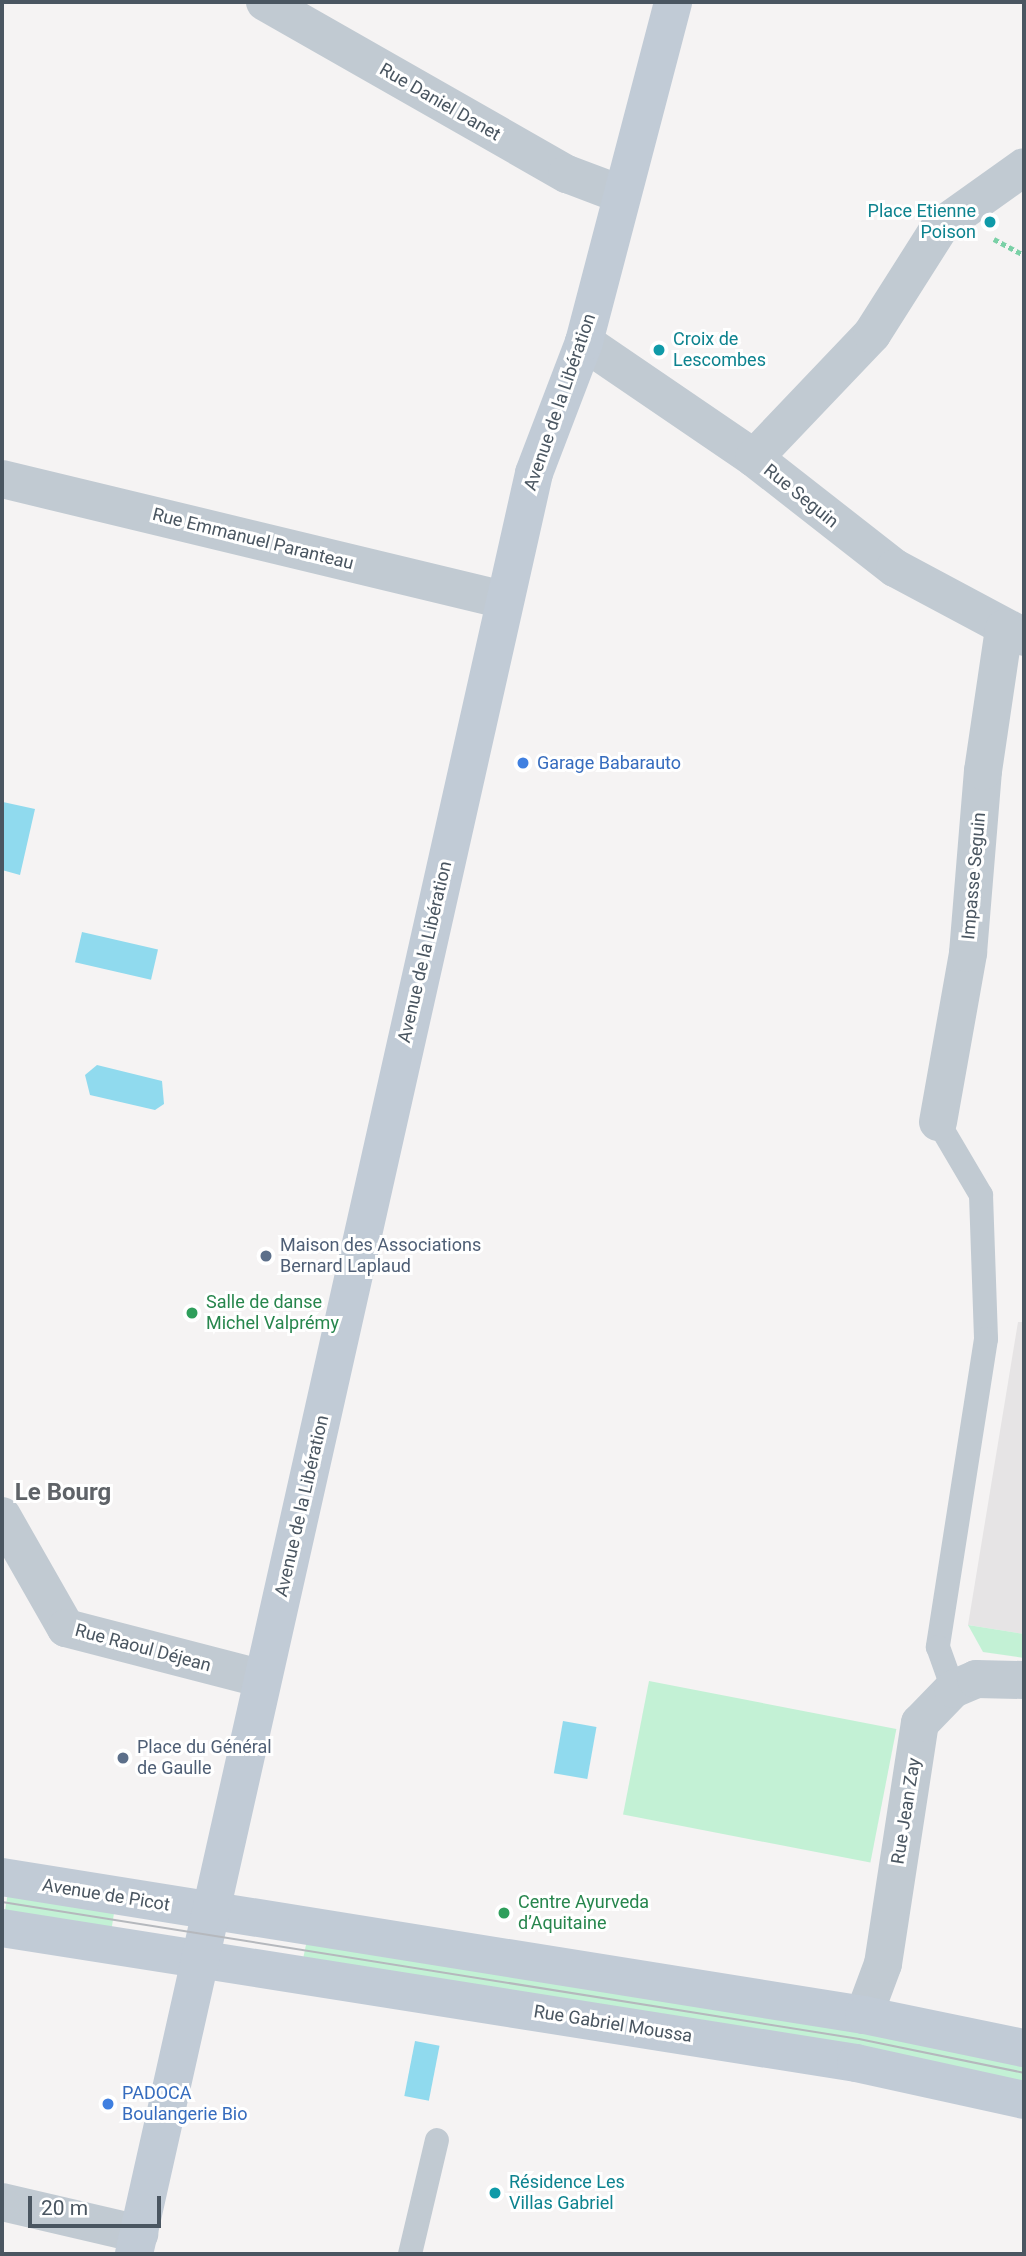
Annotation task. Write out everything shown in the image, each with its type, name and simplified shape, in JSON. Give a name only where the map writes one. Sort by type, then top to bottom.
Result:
[{"type":"street","name":"Rue Daniel Danet","points":[[265,2],[567,174],[620,194]]},
{"type":"street","name":"Avenue de la Libération","points":[[200,1958],[534,473],[584,342],[620,194],[673,2]]},
{"type":"street","points":[[754,458],[872,334],[940,226],[1024,167]]},
{"type":"street","name":"Rue Seguin","points":[[584,342],[754,458],[895,568],[1014,633]]},
{"type":"street","name":"Rue Emmanuel Paranteau","points":[[2,478],[504,600]]},
{"type":"street","name":"Impasse Seguin","points":[[938,1122],[968,953],[983,772],[1014,633]]},
{"type":"street","name":"Rue Raoul Déjean","points":[[2,1516],[66,1628],[263,1679]]},
{"type":"street","name":"Rue Jean Zay","points":[[864,2015],[883,1964],[920,1723],[953,1689],[976,1679],[1024,1680]]},
{"type":"street","name":"Avenue de Picot","points":[[2,1877],[209,1912]]},
{"type":"street","points":[[209,1912],[864,2015],[1024,2048]]},
{"type":"street","points":[[2,1928],[200,1958],[136,2244],[2,2202]]},
{"type":"street","name":"Rue Gabriel Moussa","points":[[200,1958],[856,2063],[1024,2100]]},
{"type":"lane","points":[[938,1122],[981,1195],[986,1339],[938,1647],[953,1689]]},
{"type":"lane","points":[[410,2254],[437,2140]]},
{"type":"shaded area","points":[[1018,1322],[1024,1322],[1024,1634],[968,1625]]},
{"type":"green space","points":[[968,1625],[1024,1634],[1024,1658],[983,1652]]},
{"type":"green space","points":[[649,1681],[896,1729],[870,1863],[623,1815]]},
{"type":"green space","points":[[8,1892],[115,1909],[112,1929],[5,1912]]},
{"type":"green space","points":[[307,1940],[862,2028],[1024,2062],[1024,2084],[303,1959]]},
{"type":"water","points":[[3,802],[35,809],[20,875],[2,870]]},
{"type":"water","points":[[82,932],[158,950],[151,980],[75,962]]},
{"type":"water","points":[[97,1065],[162,1081],[164,1104],[155,1110],[90,1095],[85,1075]]},
{"type":"water","points":[[563,1721],[596,1727],[587,1779],[554,1773]]},
{"type":"water","points":[[415,2041],[440,2046],[429,2101],[404,2096]]},
{"type":"tram line","points":[[2,1902],[859,2039],[1024,2073]]},
{"type":"place","name":"Place Etienne Poison","points":[[990,222]]},
{"type":"place","name":"Croix de Lescombes","points":[[659,350]]},
{"type":"place","name":"Garage Babarauto","points":[[523,763]]},
{"type":"place","name":"Maison des Associations Bernard Laplaud","points":[[266,1256]]},
{"type":"place","name":"Salle de danse Michel Valprémy","points":[[192,1313]]},
{"type":"place","name":"Place du Général de Gaulle","points":[[123,1758]]},
{"type":"place","name":"Centre Ayurveda d’Aquitaine","points":[[504,1913]]},
{"type":"place","name":"PADOCA Boulangerie Bio","points":[[108,2104]]},
{"type":"place","name":"Résidence Les Villas Gabriel","points":[[495,2193]]},
{"type":"district","name":"Le Bourg","points":[[63,1493]]}]
